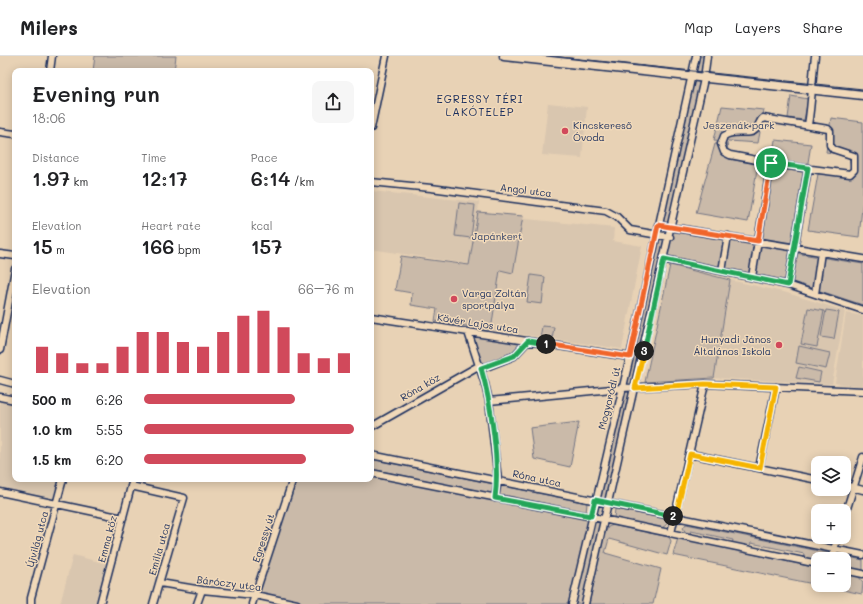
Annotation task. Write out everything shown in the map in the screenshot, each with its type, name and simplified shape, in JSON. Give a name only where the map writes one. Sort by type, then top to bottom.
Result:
[{"type":"main road","points":[[504,56],[692,78],[863,95]]},
{"type":"street","points":[[50,68],[52,56]]},
{"type":"street","points":[[374,114],[386,56]]},
{"type":"street","name":"Mogyoródi út","points":[[572,604],[591,516],[630,357],[696,56]]},
{"type":"street","points":[[586,604],[670,237],[704,79],[707,56]]},
{"type":"street","points":[[808,125],[812,90],[811,83],[815,56]]},
{"type":"street","points":[[763,118],[808,125],[822,127],[830,131],[830,145],[833,149],[854,156],[854,170],[850,174],[771,163],[728,154],[722,148],[722,140],[724,136],[732,131],[750,133],[756,129],[763,118]]},
{"type":"street","points":[[0,132],[12,134]]},
{"type":"street","points":[[752,277],[771,163]]},
{"type":"street","points":[[788,285],[808,168]]},
{"type":"street","name":"Angol utca","points":[[374,182],[480,194],[606,211],[617,217],[630,230],[670,237]]},
{"type":"street","points":[[658,225],[863,259]]},
{"type":"street","points":[[722,271],[728,236]]},
{"type":"street","points":[[815,294],[821,252]]},
{"type":"street","points":[[0,254],[12,256]]},
{"type":"street","points":[[664,259],[788,285],[863,310]]},
{"type":"street","points":[[0,350],[12,285]]},
{"type":"street","name":"Kövér Lajos utca","points":[[374,317],[630,357]]},
{"type":"street","points":[[468,332],[480,367],[489,401],[498,480],[495,498]]},
{"type":"street","name":"Róna köz","points":[[374,425],[480,367],[514,356],[528,341]]},
{"type":"street","points":[[0,380],[12,383]]},
{"type":"street","points":[[671,533],[705,384]]},
{"type":"street","points":[[489,401],[622,388],[705,384],[863,391]]},
{"type":"street","points":[[760,468],[776,387]]},
{"type":"street","points":[[0,397],[12,399]]},
{"type":"street","points":[[690,454],[811,479]]},
{"type":"street","name":"Róna utca","points":[[374,456],[609,502],[863,555]]},
{"type":"street","points":[[848,504],[863,457]]},
{"type":"street","points":[[374,474],[591,516],[811,563]]},
{"type":"street","name":"Újvilág utca","points":[[31,604],[62,482]]},
{"type":"street","name":"Emma köz","points":[[100,604],[132,482]]},
{"type":"street","name":"Egressy út","points":[[252,604],[292,482]]},
{"type":"street","name":"Emília utca","points":[[131,486],[184,498],[153,604]]},
{"type":"street","points":[[853,487],[863,490]]},
{"type":"street","points":[[0,492],[123,518]]},
{"type":"street","points":[[833,552],[836,544]]},
{"type":"street","points":[[851,571],[863,574]]},
{"type":"street","name":"Báróczy utca","points":[[160,583],[202,590],[255,595],[297,604]]},
{"type":"street","points":[[197,604],[202,590]]},
{"type":"shaded area","name":"Kincskereső Óvoda","points":[[548,103],[587,107],[582,158],[542,155]]},
{"type":"shaded area","points":[[374,191],[479,202],[478,214],[614,228],[613,241],[642,246],[622,349],[491,330],[500,269],[374,249]]},
{"type":"shaded area","name":"Hunyadi János Általános Iskola","points":[[730,280],[787,293],[845,311],[832,384],[714,378]]},
{"type":"shaded area","points":[[846,313],[863,316],[863,387],[835,383]]},
{"type":"shaded area","points":[[0,398],[12,400],[12,482],[61,482],[56,502],[0,491]]},
{"type":"shaded area","points":[[73,555],[110,565],[100,604],[60,604]]},
{"type":"green space","points":[[95,56],[176,56],[174,68],[93,68]]},
{"type":"green space","points":[[696,56],[707,56],[585,604],[297,604],[255,595],[292,482],[374,482],[374,474],[591,516]]},
{"type":"green space","points":[[791,96],[808,99],[804,120],[788,118]]},
{"type":"green space","name":"Jeszenák park","points":[[722,106],[764,110],[758,143],[714,140]]},
{"type":"green space","points":[[831,118],[863,122],[863,198],[859,237],[808,230],[818,174],[852,173],[849,156],[826,152]]},
{"type":"green space","points":[[775,140],[811,144],[788,285],[752,277]]},
{"type":"green space","points":[[727,143],[729,159],[758,164],[748,222],[696,213],[715,144]]},
{"type":"green space","points":[[459,203],[475,205],[471,238],[455,236]]},
{"type":"green space","name":"Varga Zoltán sportpálya","points":[[478,212],[523,216],[513,273],[500,270],[491,330],[435,321],[437,309],[411,305],[412,293],[395,290],[401,256],[469,265]]},
{"type":"green space","points":[[673,229],[756,242],[750,276],[667,258]]},
{"type":"green space","points":[[795,253],[863,264],[863,305],[790,281]]},
{"type":"green space","points":[[670,265],[730,280],[714,378],[645,382]]},
{"type":"green space","points":[[531,275],[545,277],[542,304],[527,302]]},
{"type":"green space","points":[[808,308],[824,311],[817,347],[801,344]]},
{"type":"green space","points":[[826,310],[839,312],[834,339],[821,337]]},
{"type":"green space","points":[[542,326],[554,327],[552,340],[540,339]]},
{"type":"green space","points":[[472,336],[523,342],[512,354],[482,364]]},
{"type":"green space","points":[[799,346],[830,353],[826,369],[796,363]]},
{"type":"green space","points":[[799,367],[821,372],[819,382],[796,378]]},
{"type":"green space","points":[[579,422],[570,467],[534,459],[530,428]]},
{"type":"green space","points":[[374,460],[587,503],[586,513],[374,470]]},
{"type":"green space","points":[[615,509],[663,518],[667,524],[661,529],[614,518]]},
{"type":"green space","points":[[686,524],[824,552],[811,552],[811,562],[803,560],[804,554],[751,543],[749,548],[732,545],[733,540],[691,531],[690,534],[686,533],[683,528]]},
{"type":"green space","points":[[613,525],[669,537],[671,541],[667,555],[609,539],[605,553],[661,569],[653,604],[589,604],[604,535],[608,527]]},
{"type":"green space","points":[[678,538],[811,566],[811,584],[673,555]]},
{"type":"green space","points":[[851,558],[863,560],[863,572],[851,569]]},
{"type":"green space","points":[[851,574],[858,576],[863,582],[862,594],[851,592]]},
{"type":"tram line","points":[[551,56],[863,89]]},
{"type":"place","name":"Kincskereső Óvoda","points":[[565,131]]},
{"type":"place","name":"Varga Zoltán sportpálya","points":[[454,299]]},
{"type":"place","name":"Hunyadi János Általános Iskola","points":[[779,345]]},
{"type":"district","name":"EGRESSY TÉRI LAKÓTELEP","points":[[480,105]]},
{"type":"route","points":[[771,163],[808,168],[788,285],[664,259],[635,388],[705,384],[776,387],[760,468],[690,454],[676,516],[595,500],[591,516],[495,498],[498,480],[489,401],[481,368],[514,356],[528,341],[630,357],[658,225],[758,241],[771,163]]},
{"type":"park label","name":"Japánkert","points":[[497,236]]}]
